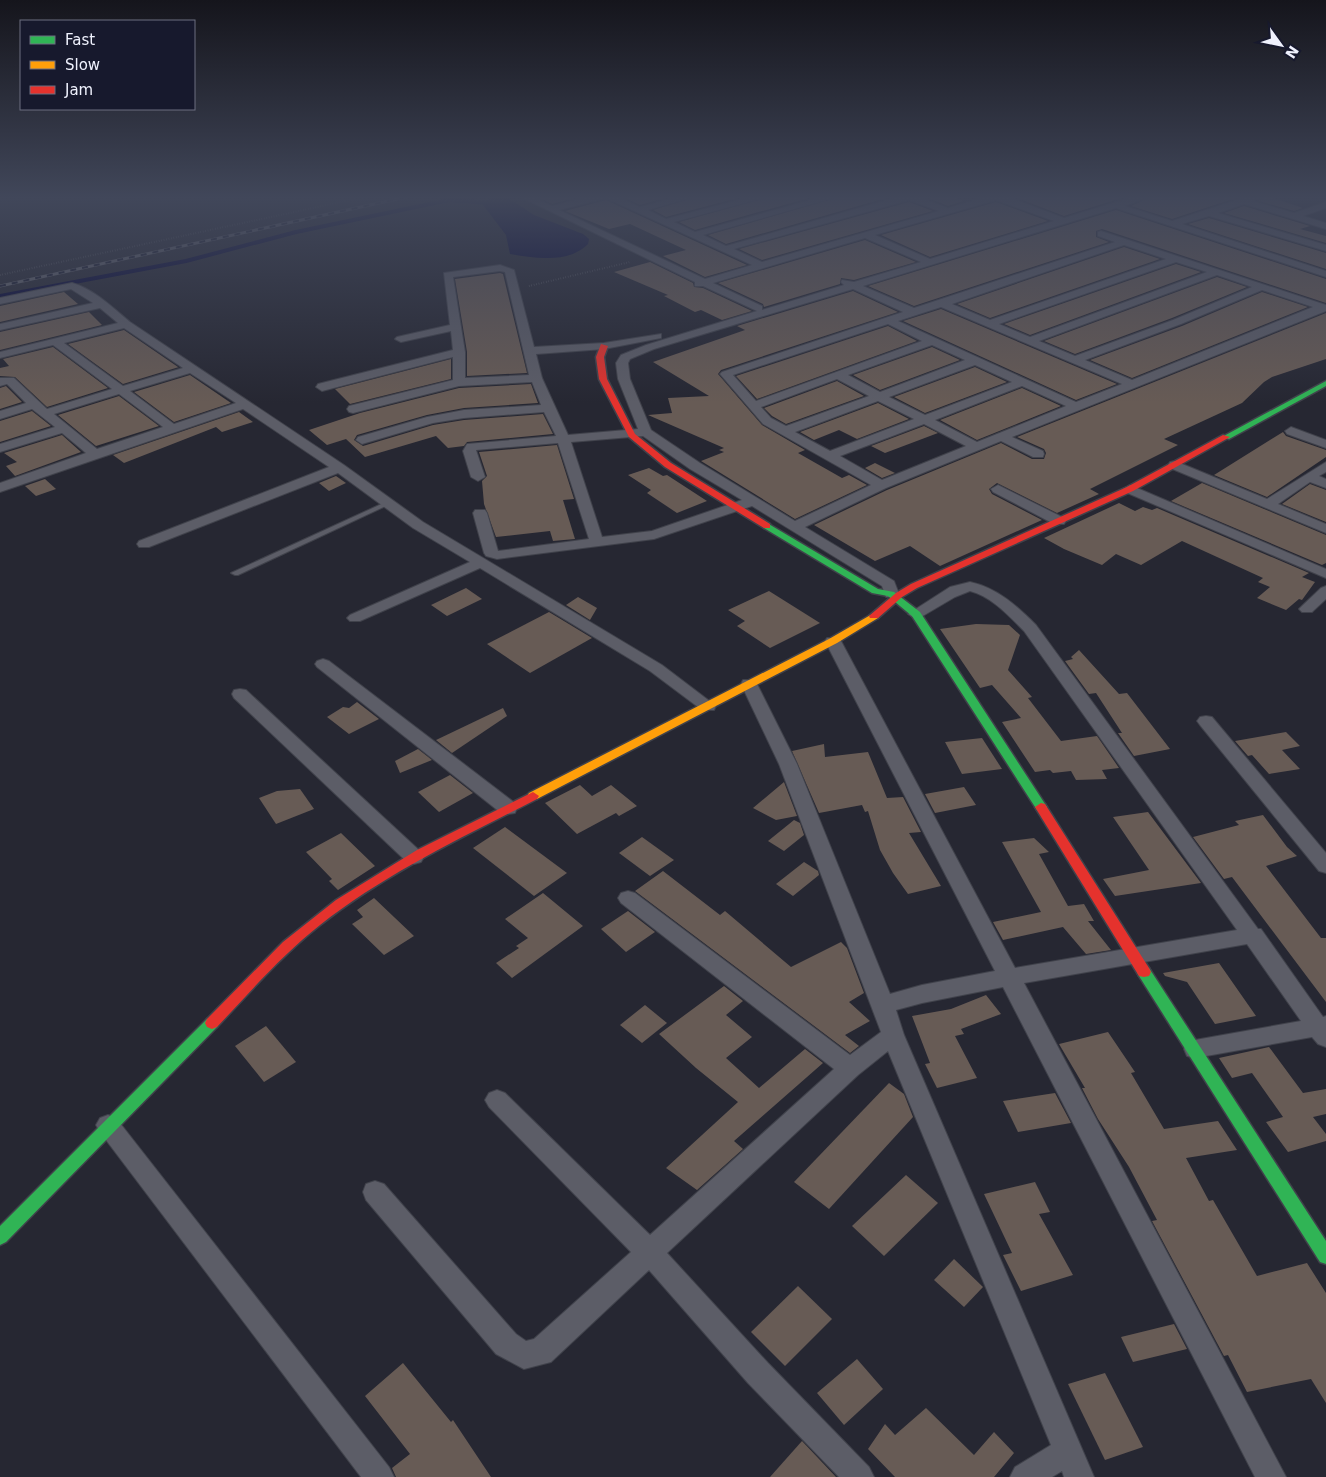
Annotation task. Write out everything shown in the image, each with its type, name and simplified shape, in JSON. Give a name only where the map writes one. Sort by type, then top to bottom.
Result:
[{"type":"street","points":[[660,265],[699,284],[746,311]]},
{"type":"street","points":[[699,284],[761,265]]},
{"type":"street","points":[[528,351],[646,343],[851,284],[910,265]]},
{"type":"street","points":[[881,484],[767,421],[726,374],[1056,265]]},
{"type":"street","points":[[992,323],[1157,265]]},
{"type":"street","points":[[1197,265],[1324,308]]},
{"type":"street","points":[[1298,265],[1326,274]]},
{"type":"street","points":[[459,382],[459,352],[448,274],[507,268],[514,286],[528,351],[536,378],[563,438],[597,542]]},
{"type":"street","points":[[1032,340],[1217,272]]},
{"type":"street","points":[[699,284],[758,308]]},
{"type":"street","points":[[894,596],[889,584],[695,466],[646,432],[624,379],[622,363],[646,343],[672,334],[746,311],[851,284],[914,312]]},
{"type":"street","points":[[0,301],[72,286],[80,288],[126,324],[243,405],[339,468],[418,525],[592,628],[656,668],[708,706]]},
{"type":"street","points":[[1075,360],[1177,322],[1260,287]]},
{"type":"street","points":[[0,327],[102,304]]},
{"type":"street","points":[[942,304],[992,323],[1132,384]]},
{"type":"street","points":[[795,526],[881,484],[1324,308]]},
{"type":"street","points":[[888,320],[1075,406]]},
{"type":"street","points":[[0,355],[126,324]]},
{"type":"street","points":[[401,338],[455,327]]},
{"type":"street","points":[[753,406],[932,341]]},
{"type":"street","points":[[56,342],[172,428]]},
{"type":"street","points":[[604,346],[600,358],[603,379],[630,433],[668,465],[734,508],[875,591],[894,596],[916,614],[1009,755],[1134,957],[1195,1049],[1326,1256]]},
{"type":"street","points":[[322,387],[459,352]]},
{"type":"street","points":[[600,358],[625,359]]},
{"type":"street","points":[[785,432],[974,361]]},
{"type":"street","points":[[46,413],[190,368]]},
{"type":"street","points":[[0,372],[5,381],[95,454]]},
{"type":"street","points":[[838,375],[976,446]]},
{"type":"street","points":[[353,409],[459,382],[536,378]]},
{"type":"street","points":[[829,456],[1023,382]]},
{"type":"street","points":[[0,1236],[108,1125],[307,927],[352,894],[414,857],[833,641],[879,613],[894,596],[1130,489],[1326,383]]},
{"type":"street","points":[[0,415],[34,404]]},
{"type":"street","points":[[0,488],[243,405]]},
{"type":"street","points":[[362,440],[431,420],[464,414],[548,408]]},
{"type":"street","points":[[0,448],[65,428]]},
{"type":"street","points":[[1291,431],[1326,444]]},
{"type":"street","points":[[478,478],[469,451],[472,447],[646,432]]},
{"type":"street","points":[[1000,436],[1038,454]]},
{"type":"street","points":[[1175,465],[1326,529]]},
{"type":"street","points":[[1268,504],[1326,466]]},
{"type":"street","points":[[144,544],[339,468]]},
{"type":"street","points":[[1309,477],[1326,484]]},
{"type":"street","points":[[998,489],[1059,521]]},
{"type":"street","points":[[1130,489],[1326,574]]},
{"type":"street","points":[[480,513],[491,553],[497,555],[654,535],[752,501]]},
{"type":"street","points":[[354,618],[480,563]]},
{"type":"street","points":[[916,614],[961,588],[977,588],[1010,608],[1030,628],[1323,1030],[1195,1049]]},
{"type":"street","points":[[1308,610],[1326,590]]},
{"type":"street","points":[[833,641],[1271,1477]]},
{"type":"street","points":[[323,664],[508,808]]},
{"type":"street","points":[[749,684],[788,764],[883,1005],[893,1035],[1080,1477]]},
{"type":"street","points":[[240,694],[414,857]]},
{"type":"street","points":[[1206,721],[1326,866]]},
{"type":"street","points":[[628,898],[850,1068]]},
{"type":"street","points":[[883,1005],[922,994],[1254,935]]},
{"type":"street","points":[[375,1192],[506,1344],[524,1355],[541,1352],[850,1068],[893,1035]]},
{"type":"street","points":[[497,1100],[650,1253],[758,1373],[859,1477]]},
{"type":"street","points":[[108,1125],[379,1477]]},
{"type":"street","points":[[1025,1477],[1068,1451]]},
{"type":"lane","points":[[235,573],[388,503]]},
{"type":"path","points":[[0,275],[47,265]]},
{"type":"path","points":[[514,286],[540,285],[615,265]]},
{"type":"building","points":[[639,265],[656,265],[693,283],[694,287],[703,288],[752,311],[722,320],[701,310],[695,312],[664,296],[668,295],[614,272]]},
{"type":"building","points":[[681,265],[747,265],[705,277]]},
{"type":"building","points":[[780,265],[906,265],[854,280],[841,278],[840,284],[764,307],[763,304],[718,283]]},
{"type":"building","points":[[937,265],[1039,265],[914,306],[868,286]]},
{"type":"building","points":[[1071,265],[1143,265],[990,318],[957,304]]},
{"type":"building","points":[[1173,265],[1201,272],[1030,335],[1004,324]]},
{"type":"building","points":[[1211,265],[1283,265],[1326,279],[1326,303]]},
{"type":"building","points":[[1314,265],[1326,265],[1326,269]]},
{"type":"building","points":[[503,274],[527,373],[467,376],[467,352],[455,279]]},
{"type":"building","points":[[1217,277],[1247,287],[1172,318],[1075,354],[1044,341]]},
{"type":"building","points":[[853,291],[898,312],[721,370],[718,374],[762,425],[805,450],[798,453],[842,478],[849,475],[867,485],[795,519],[701,461],[724,452],[719,450],[724,448],[648,415],[672,413],[668,398],[709,396],[653,362],[745,330],[737,326]]},
{"type":"building","points":[[64,292],[78,304],[0,322],[0,306]]},
{"type":"building","points":[[1262,292],[1308,307],[1132,378],[1090,360],[1182,326]]},
{"type":"building","points":[[941,309],[1117,384],[1076,400],[903,321]]},
{"type":"building","points":[[89,312],[102,325],[0,350],[0,332]]},
{"type":"building","points":[[1326,313],[1326,359],[1272,377],[1242,403],[1164,439],[1178,445],[1090,489],[1099,494],[1057,513],[997,483],[989,489],[992,494],[1042,520],[940,566],[910,546],[875,561],[814,525],[887,490],[1001,443],[1032,459],[1044,459],[1046,453],[1044,449],[1017,437]]},
{"type":"building","points":[[888,326],[917,341],[757,399],[736,376]]},
{"type":"building","points":[[124,330],[179,367],[123,384],[68,344]]},
{"type":"building","points":[[53,347],[108,388],[47,407],[15,377],[0,376],[0,368],[9,366],[3,359]]},
{"type":"building","points":[[932,347],[960,360],[880,390],[853,375]]},
{"type":"building","points":[[451,359],[451,379],[350,404],[335,389]]},
{"type":"building","points":[[975,367],[1007,382],[925,413],[894,397]]},
{"type":"building","points":[[190,375],[231,403],[174,422],[134,392]]},
{"type":"building","points":[[837,381],[864,396],[786,424],[772,416],[764,408]]},
{"type":"building","points":[[531,384],[538,403],[464,408],[427,415],[357,435],[354,440],[363,446],[433,425],[464,420],[543,414],[553,434],[467,442],[464,446],[448,448],[436,436],[365,457],[346,439],[327,445],[309,430],[360,413],[459,388]]},
{"type":"building","points":[[6,386],[22,402],[0,409],[0,388]]},
{"type":"building","points":[[1022,388],[1061,406],[977,440],[940,420]]},
{"type":"building","points":[[119,396],[159,426],[96,446],[58,415]]},
{"type":"building","points":[[878,403],[909,419],[857,439],[839,430],[814,440],[800,432]]},
{"type":"building","points":[[32,411],[51,426],[0,442],[0,421]]},
{"type":"building","points":[[239,412],[253,422],[222,432],[216,427],[124,463],[113,455]]},
{"type":"building","points":[[924,426],[938,433],[885,453],[871,446]]},
{"type":"building","points":[[1283,432],[1286,436],[1326,450],[1326,457],[1267,497],[1214,475]]},
{"type":"building","points":[[62,435],[81,452],[15,476],[6,466],[17,462],[4,453]]},
{"type":"building","points":[[557,445],[574,499],[563,500],[575,539],[553,541],[550,531],[496,537],[484,504],[482,481],[487,476],[479,452]]},
{"type":"building","points":[[875,463],[895,473],[882,478],[865,468]]},
{"type":"building","points":[[649,468],[663,476],[667,475],[707,501],[677,513],[647,493],[651,490],[628,475]]},
{"type":"building","points":[[336,476],[346,483],[329,491],[319,483]]},
{"type":"building","points":[[45,479],[56,489],[36,496],[25,486]]},
{"type":"building","points":[[1202,483],[1326,535],[1326,563],[1322,565],[1171,501]]},
{"type":"building","points":[[1310,484],[1326,490],[1326,522],[1282,504]]},
{"type":"building","points":[[1119,503],[1135,511],[1143,507],[1152,510],[1157,508],[1309,573],[1302,577],[1315,582],[1302,600],[1299,599],[1286,610],[1257,598],[1270,587],[1258,582],[1263,578],[1182,541],[1141,565],[1116,554],[1102,565],[1064,549],[1044,538]]},
{"type":"building","points":[[466,588],[482,599],[447,616],[431,605]]},
{"type":"building","points":[[769,591],[820,623],[770,648],[737,626],[745,621],[728,610]]},
{"type":"building","points":[[578,597],[597,608],[590,620],[566,605]]},
{"type":"building","points":[[549,612],[592,638],[530,673],[487,644]]},
{"type":"building","points":[[976,624],[1009,625],[1020,635],[1008,670],[1032,697],[1028,698],[1061,741],[1097,736],[1119,768],[1102,770],[1107,779],[1076,780],[1071,771],[1053,773],[1050,770],[1035,772],[1002,722],[1021,718],[992,685],[980,688],[940,629]]},
{"type":"building","points":[[1079,650],[1119,694],[1127,693],[1170,749],[1134,756],[1118,733],[1122,733],[1096,693],[1089,694],[1065,661],[1073,659],[1071,657]]},
{"type":"building","points":[[357,702],[379,719],[349,734],[327,717],[343,707],[349,708]]},
{"type":"building","points":[[503,708],[507,716],[452,753],[436,740]]},
{"type":"building","points":[[1286,732],[1300,746],[1282,750],[1300,769],[1269,774],[1252,755],[1248,756],[1235,741]]},
{"type":"building","points":[[982,738],[1002,769],[962,774],[945,742]]},
{"type":"building","points":[[824,744],[825,757],[868,752],[887,798],[903,797],[921,832],[909,833],[941,886],[908,894],[880,850],[868,811],[865,812],[862,805],[819,813],[792,751]]},
{"type":"building","points":[[418,749],[432,760],[400,773],[395,761]]},
{"type":"building","points":[[450,775],[473,793],[439,812],[418,792]]},
{"type":"building","points":[[784,782],[797,816],[776,820],[753,808]]},
{"type":"building","points":[[580,785],[592,796],[611,785],[637,806],[619,816],[616,813],[577,834],[545,803]]},
{"type":"building","points":[[964,787],[976,805],[935,813],[925,794]]},
{"type":"building","points":[[300,789],[314,809],[276,824],[259,798],[277,791]]},
{"type":"building","points":[[1148,812],[1201,883],[1115,896],[1103,879],[1149,870],[1113,817]]},
{"type":"building","points":[[1263,815],[1287,847],[1297,856],[1266,866],[1321,938],[1326,938],[1326,1002],[1232,877],[1224,879],[1193,837],[1239,825],[1235,821]]},
{"type":"building","points":[[794,820],[800,823],[804,835],[784,851],[768,841]]},
{"type":"building","points":[[505,827],[567,873],[534,896],[473,848]]},
{"type":"building","points":[[341,833],[375,866],[338,890],[329,881],[332,879],[306,852]]},
{"type":"building","points":[[642,837],[674,860],[650,876],[619,853]]},
{"type":"building","points":[[1034,838],[1049,852],[1039,854],[1068,906],[1084,904],[1094,921],[1088,921],[1111,950],[1086,954],[1063,927],[1003,940],[993,922],[1041,912],[1002,842]]},
{"type":"building","points":[[804,862],[818,871],[819,875],[793,896],[776,884]]},
{"type":"building","points":[[663,871],[720,915],[725,911],[791,967],[841,942],[847,948],[864,993],[849,1002],[870,1021],[845,1035],[859,1046],[850,1053],[635,891]]},
{"type":"building","points":[[543,893],[583,926],[512,978],[496,963],[519,948],[516,946],[528,938],[505,919]]},
{"type":"building","points":[[374,898],[414,936],[384,955],[352,924],[363,917],[357,910]]},
{"type":"building","points":[[628,911],[655,932],[626,952],[601,929]]},
{"type":"building","points":[[1219,963],[1256,1016],[1215,1024],[1187,982],[1165,976],[1163,973]]},
{"type":"building","points":[[724,986],[743,1001],[726,1015],[752,1037],[726,1058],[759,1088],[805,1049],[823,1063],[734,1141],[743,1149],[697,1190],[666,1168],[738,1102],[696,1068],[659,1034]]},
{"type":"building","points":[[986,995],[1001,1014],[961,1029],[964,1034],[955,1036],[977,1078],[937,1088],[925,1064],[930,1063],[912,1016],[951,1009]]},
{"type":"building","points":[[645,1005],[667,1023],[642,1043],[620,1025]]},
{"type":"building","points":[[266,1026],[296,1062],[264,1082],[235,1046]]},
{"type":"building","points":[[1108,1032],[1135,1072],[1131,1073],[1164,1129],[1218,1121],[1237,1150],[1186,1158],[1209,1201],[1213,1200],[1257,1276],[1307,1263],[1326,1293],[1326,1403],[1311,1379],[1247,1392],[1228,1355],[1224,1356],[1152,1221],[1157,1220],[1129,1167],[1098,1119],[1082,1088],[1085,1088],[1059,1044]]},
{"type":"building","points":[[1269,1047],[1303,1093],[1326,1089],[1326,1114],[1313,1117],[1326,1134],[1326,1141],[1288,1152],[1266,1122],[1283,1117],[1252,1073],[1232,1078],[1219,1058]]},
{"type":"building","points":[[889,1083],[904,1094],[913,1117],[829,1209],[794,1182]]},
{"type":"building","points":[[1055,1093],[1071,1123],[1018,1132],[1003,1101]]},
{"type":"building","points":[[906,1175],[938,1203],[884,1256],[852,1226]]},
{"type":"building","points":[[1035,1182],[1050,1212],[1039,1214],[1073,1275],[1021,1291],[1003,1255],[1012,1253],[984,1194]]},
{"type":"building","points":[[954,1259],[983,1287],[964,1307],[934,1280]]},
{"type":"building","points":[[798,1286],[832,1319],[785,1366],[751,1332]]},
{"type":"building","points":[[1174,1324],[1187,1349],[1133,1362],[1121,1337]]},
{"type":"building","points":[[857,1359],[883,1389],[844,1425],[817,1393]]},
{"type":"building","points":[[403,1363],[451,1422],[453,1420],[491,1477],[396,1477],[392,1468],[410,1454],[365,1396]]},
{"type":"building","points":[[1105,1373],[1143,1447],[1105,1460],[1068,1384]]},
{"type":"building","points":[[926,1408],[974,1455],[994,1432],[1014,1453],[994,1477],[895,1477],[868,1449],[885,1424],[895,1435]]},
{"type":"building","points":[[802,1441],[836,1477],[770,1477]]},
{"type":"waterway","points":[[0,296],[165,265]]},
{"type":"railway","points":[[0,286],[96,265]]},
{"type":"traffic: fast","points":[[1226,437],[1326,383]]},
{"type":"traffic: fast","points":[[767,526],[875,591],[891,594],[916,614],[1041,807]]},
{"type":"traffic: fast","points":[[1144,972],[1326,1256]]},
{"type":"traffic: fast","points":[[0,1237],[212,1023]]},
{"type":"traffic: slow","points":[[533,796],[833,641],[874,616]]},
{"type":"traffic: jam","points":[[604,346],[600,357],[603,379],[632,435],[668,465],[767,526]]},
{"type":"traffic: jam","points":[[874,616],[899,595],[914,586],[1130,489],[1226,437]]},
{"type":"traffic: jam","points":[[212,1023],[288,946],[340,903],[421,853],[533,796]]},
{"type":"traffic: jam","points":[[1041,807],[1144,972]]}]
